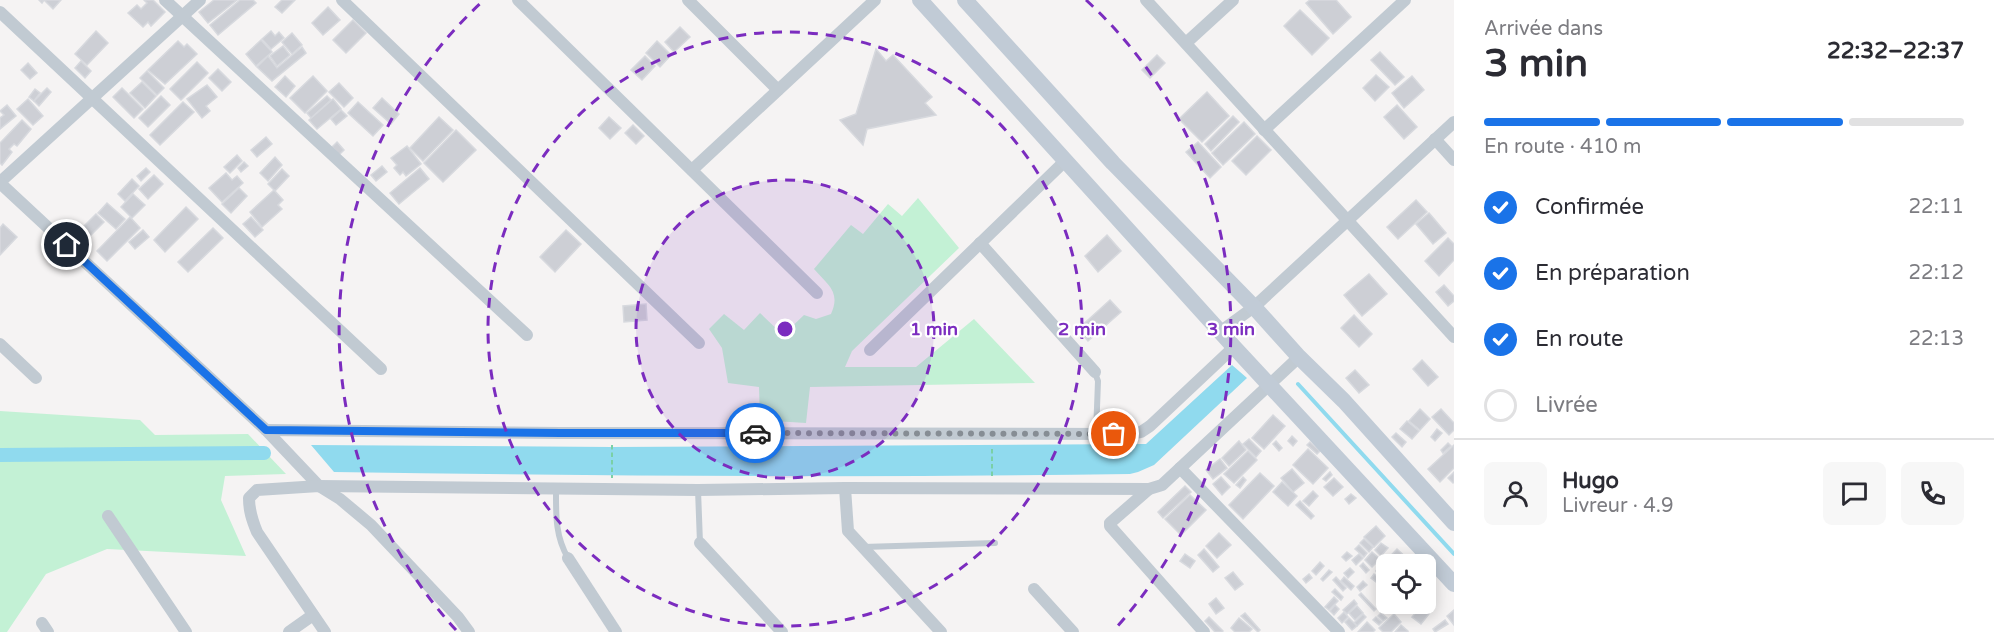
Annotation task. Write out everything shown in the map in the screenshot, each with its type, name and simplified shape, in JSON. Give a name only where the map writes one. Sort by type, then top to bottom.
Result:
[{"type":"street","points":[[165,0],[527,335]]},
{"type":"street","points":[[200,0],[0,182],[266,430],[319,486],[340,499],[370,525],[458,617],[469,632]]},
{"type":"street","points":[[342,0],[699,343]]},
{"type":"street","points":[[518,0],[817,293]]},
{"type":"street","points":[[688,0],[778,90]]},
{"type":"street","points":[[920,0],[1234,347],[1454,584]]},
{"type":"street","points":[[965,0],[1113,163],[1344,401],[1454,523]]},
{"type":"street","points":[[1146,0],[1454,337]]},
{"type":"street","points":[[1186,43],[1233,0]]},
{"type":"street","points":[[1264,130],[1405,0]]},
{"type":"street","points":[[692,170],[867,3]]},
{"type":"street","points":[[0,12],[381,369]]},
{"type":"street","points":[[1221,331],[1254,307],[1454,122]]},
{"type":"street","points":[[1435,139],[1454,160]]},
{"type":"street","points":[[870,350],[1065,161]]},
{"type":"street","points":[[980,243],[1095,372]]},
{"type":"street","points":[[0,344],[36,378]]},
{"type":"street","points":[[266,430],[1132,434],[1141,432],[1150,426],[1234,347]]},
{"type":"street","points":[[325,632],[257,532],[252,520],[249,498],[257,490],[319,486],[698,490],[1149,489],[1161,485],[1299,357]]},
{"type":"street","points":[[1180,468],[1339,632]]},
{"type":"street","points":[[845,488],[848,531],[941,632]]},
{"type":"street","points":[[1149,489],[1110,523],[1110,526],[1204,632]]},
{"type":"street","points":[[108,516],[186,632]]},
{"type":"street","points":[[700,543],[782,632]]},
{"type":"street","points":[[568,558],[616,632]]},
{"type":"street","points":[[1034,590],[1073,632]]},
{"type":"street","points":[[289,632],[313,615]]},
{"type":"lane","points":[[1095,372],[1098,381],[1096,434]]},
{"type":"lane","points":[[556,488],[556,522],[562,547],[568,558]]},
{"type":"lane","points":[[698,490],[700,543]]},
{"type":"lane","points":[[862,547],[995,543]]},
{"type":"path","points":[[992,445],[992,476]]},
{"type":"path","points":[[612,447],[612,476]]},
{"type":"green space","points":[[918,198],[959,248],[852,351],[845,367],[916,367],[974,319],[1035,383],[810,387],[806,423],[760,420],[759,387],[728,383],[722,348],[709,329],[724,314],[744,330],[760,313],[783,335],[804,315],[816,319],[831,314],[835,300],[834,294],[814,269],[851,225],[863,234],[888,204],[902,216]]},
{"type":"green space","points":[[0,411],[140,420],[155,435],[248,434],[286,474],[225,476],[221,500],[246,556],[107,549],[46,574],[7,632],[0,632]]},
{"type":"water","points":[[1232,365],[1247,378],[1154,465],[1130,474],[732,476],[334,472],[311,445],[612,447],[1146,444]]},
{"type":"building","points":[[44,0],[61,0],[53,9]]},
{"type":"building","points":[[144,0],[153,0],[165,12],[151,26],[148,22],[143,27],[128,13],[137,5],[141,9],[147,3]]},
{"type":"building","points":[[214,0],[237,0],[208,23],[199,12]]},
{"type":"building","points":[[240,0],[253,0],[256,3],[218,35],[210,25]]},
{"type":"building","points":[[282,0],[295,0],[282,13],[275,7]]},
{"type":"building","points":[[1310,0],[1336,0],[1351,17],[1333,34],[1306,3]]},
{"type":"building","points":[[328,7],[340,20],[323,35],[312,23]]},
{"type":"building","points":[[1300,10],[1329,38],[1312,55],[1284,26]]},
{"type":"building","points":[[353,20],[366,33],[346,53],[333,40]]},
{"type":"building","points":[[680,27],[690,37],[674,52],[665,42]]},
{"type":"building","points":[[96,31],[108,43],[87,65],[75,54]]},
{"type":"building","points":[[271,31],[275,36],[279,32],[284,38],[271,49],[262,39]]},
{"type":"building","points":[[292,33],[302,45],[292,54],[282,42]]},
{"type":"building","points":[[261,40],[272,52],[256,66],[246,54]]},
{"type":"building","points":[[178,41],[184,47],[187,44],[197,54],[165,84],[148,70]]},
{"type":"building","points":[[657,41],[671,55],[660,67],[646,53]]},
{"type":"building","points":[[283,46],[290,55],[277,66],[270,56]]},
{"type":"building","points":[[302,47],[306,53],[272,81],[257,67],[268,56],[277,68]]},
{"type":"building","points":[[876,49],[886,61],[893,55],[932,97],[925,103],[936,115],[867,129],[863,145],[840,120],[856,114]]},
{"type":"building","points":[[1380,52],[1404,77],[1395,85],[1371,60]]},
{"type":"building","points":[[1157,55],[1165,63],[1150,78],[1142,70]]},
{"type":"building","points":[[645,56],[655,66],[642,80],[631,70]]},
{"type":"building","points":[[81,61],[91,71],[85,78],[75,68]]},
{"type":"building","points":[[197,62],[208,73],[181,100],[170,89]]},
{"type":"building","points":[[28,63],[37,73],[30,79],[21,70]]},
{"type":"building","points":[[218,69],[231,82],[222,91],[209,78]]},
{"type":"building","points":[[147,71],[164,88],[157,95],[140,78]]},
{"type":"building","points":[[1376,75],[1389,87],[1375,101],[1363,88]]},
{"type":"building","points":[[285,76],[295,86],[286,97],[275,87]]},
{"type":"building","points":[[313,76],[327,91],[305,113],[290,98]]},
{"type":"building","points":[[1412,76],[1424,90],[1404,108],[1392,93]]},
{"type":"building","points":[[142,82],[156,96],[145,108],[130,93]]},
{"type":"building","points":[[339,83],[353,98],[344,107],[329,92]]},
{"type":"building","points":[[207,85],[217,97],[206,106],[210,111],[202,118],[187,99]]},
{"type":"building","points":[[47,88],[51,92],[39,106],[34,101]]},
{"type":"building","points":[[122,88],[143,109],[134,118],[113,97]]},
{"type":"building","points":[[35,89],[40,93],[34,101],[29,97]]},
{"type":"building","points":[[1207,92],[1229,116],[1202,142],[1179,119]]},
{"type":"building","points":[[161,96],[170,105],[148,127],[139,118]]},
{"type":"building","points":[[327,96],[331,100],[311,118],[307,113]]},
{"type":"building","points":[[382,98],[399,114],[391,124],[373,108]]},
{"type":"building","points":[[28,99],[43,116],[33,125],[17,109]]},
{"type":"building","points":[[333,99],[341,109],[317,129],[309,120]]},
{"type":"building","points":[[183,102],[194,112],[160,145],[150,135]]},
{"type":"building","points":[[358,102],[383,125],[373,136],[348,113]]},
{"type":"building","points":[[7,105],[16,116],[0,129],[0,118],[4,115],[0,111]]},
{"type":"building","points":[[1397,105],[1417,127],[1404,139],[1384,117]]},
{"type":"building","points":[[341,110],[347,116],[336,125],[331,119]]},
{"type":"building","points":[[1233,116],[1239,122],[1211,151],[1205,144]]},
{"type":"building","points":[[439,117],[453,130],[423,161],[410,148]]},
{"type":"building","points":[[609,117],[621,128],[610,139],[599,128]]},
{"type":"building","points":[[22,120],[31,129],[17,146],[14,144],[9,149],[12,152],[2,165],[0,163],[0,143]]},
{"type":"building","points":[[1244,122],[1255,134],[1223,165],[1212,153]]},
{"type":"building","points":[[633,125],[644,136],[636,144],[625,133]]},
{"type":"building","points":[[456,130],[476,150],[443,182],[424,163]]},
{"type":"building","points":[[1257,136],[1271,150],[1246,175],[1232,161]]},
{"type":"building","points":[[266,137],[272,144],[257,157],[251,150]]},
{"type":"building","points":[[337,142],[344,150],[339,155],[332,147]]},
{"type":"building","points":[[1198,142],[1221,167],[1210,178],[1186,152]]},
{"type":"building","points":[[407,146],[421,164],[406,176],[403,172],[400,175],[394,168],[397,165],[391,158]]},
{"type":"building","points":[[237,155],[242,161],[230,173],[224,167]]},
{"type":"building","points":[[275,157],[282,165],[268,181],[260,173]]},
{"type":"building","points":[[244,162],[248,166],[241,172],[238,168]]},
{"type":"building","points":[[382,166],[387,172],[376,181],[371,175]]},
{"type":"building","points":[[146,168],[150,172],[141,181],[137,176]]},
{"type":"building","points":[[420,168],[429,179],[399,204],[390,193]]},
{"type":"building","points":[[282,169],[289,176],[275,191],[268,184]]},
{"type":"building","points":[[226,173],[232,180],[237,176],[243,183],[222,202],[209,188]]},
{"type":"building","points":[[154,175],[163,184],[148,199],[139,189]]},
{"type":"building","points":[[132,179],[139,186],[125,201],[118,194]]},
{"type":"building","points":[[239,188],[247,196],[231,213],[222,204]]},
{"type":"building","points":[[274,190],[283,200],[278,205],[282,209],[262,227],[250,212]]},
{"type":"building","points":[[133,194],[145,205],[132,218],[121,207]]},
{"type":"building","points":[[1416,200],[1427,212],[1398,239],[1387,227]]},
{"type":"building","points":[[107,203],[125,219],[116,229],[98,213]]},
{"type":"building","points":[[186,207],[198,219],[165,252],[154,240]]},
{"type":"building","points":[[1429,213],[1446,233],[1433,244],[1416,224]]},
{"type":"building","points":[[96,214],[104,222],[86,240],[78,232]]},
{"type":"building","points":[[130,217],[140,228],[107,261],[97,251]]},
{"type":"building","points":[[251,217],[263,230],[255,237],[243,224]]},
{"type":"building","points":[[3,224],[17,237],[0,255],[0,228]]},
{"type":"building","points":[[213,228],[223,238],[188,272],[178,262]]},
{"type":"building","points":[[143,230],[149,237],[135,249],[129,242]]},
{"type":"building","points":[[566,230],[581,244],[555,272],[540,257]]},
{"type":"building","points":[[1107,235],[1121,251],[1098,272],[1085,256]]},
{"type":"building","points":[[1448,238],[1454,244],[1454,260],[1439,276],[1425,261]]},
{"type":"building","points":[[1369,274],[1387,294],[1362,316],[1344,295]]},
{"type":"building","points":[[1444,285],[1454,296],[1454,301],[1448,306],[1436,292]]},
{"type":"building","points":[[1110,300],[1121,312],[1088,341],[1078,329]]},
{"type":"building","points":[[646,304],[647,320],[624,322],[623,306]]},
{"type":"building","points":[[1354,315],[1372,334],[1359,347],[1341,328]]},
{"type":"building","points":[[1422,360],[1438,377],[1428,386],[1413,369]]},
{"type":"building","points":[[1355,370],[1369,385],[1359,393],[1346,378]]},
{"type":"building","points":[[1420,409],[1430,419],[1420,430],[1409,421]]},
{"type":"building","points":[[1441,409],[1454,423],[1454,430],[1449,435],[1432,417]]},
{"type":"building","points":[[1273,415],[1285,426],[1264,449],[1252,438]]},
{"type":"building","points":[[1407,421],[1419,431],[1412,439],[1400,429]]},
{"type":"building","points":[[1437,429],[1442,433],[1435,441],[1431,437]]},
{"type":"building","points":[[1396,433],[1406,442],[1402,447],[1392,437]]},
{"type":"building","points":[[1292,436],[1297,441],[1293,446],[1288,441]]},
{"type":"building","points":[[1249,439],[1261,451],[1256,457],[1243,444]]},
{"type":"building","points":[[1239,441],[1246,450],[1229,466],[1222,458]]},
{"type":"building","points":[[1276,441],[1282,448],[1279,451],[1273,444]]},
{"type":"building","points":[[1310,442],[1320,451],[1317,454],[1307,445]]},
{"type":"building","points":[[1448,443],[1451,446],[1443,453],[1441,450]]},
{"type":"building","points":[[1454,445],[1454,468],[1440,482],[1428,469]]},
{"type":"building","points":[[1308,449],[1328,468],[1313,484],[1293,465]]},
{"type":"building","points":[[1248,451],[1257,460],[1234,483],[1224,474]]},
{"type":"building","points":[[1220,459],[1227,468],[1213,479],[1206,470]]},
{"type":"building","points":[[1292,469],[1304,483],[1293,492],[1281,478]]},
{"type":"building","points":[[1330,472],[1332,475],[1326,481],[1323,479]]},
{"type":"building","points":[[1454,472],[1454,482],[1453,483],[1448,478]]},
{"type":"building","points":[[1260,473],[1274,486],[1243,519],[1229,505]]},
{"type":"building","points":[[1221,477],[1230,487],[1222,495],[1213,484]]},
{"type":"building","points":[[1243,477],[1246,480],[1240,488],[1236,485]]},
{"type":"building","points":[[1334,478],[1343,487],[1333,496],[1324,487]]},
{"type":"building","points":[[1282,482],[1297,496],[1288,506],[1273,492]]},
{"type":"building","points":[[1185,486],[1191,492],[1163,518],[1158,512]]},
{"type":"building","points":[[1313,491],[1318,496],[1309,506],[1303,501]]},
{"type":"building","points":[[1351,494],[1356,498],[1349,504],[1345,499]]},
{"type":"building","points":[[1190,495],[1206,510],[1181,535],[1165,519]]},
{"type":"building","points":[[1300,501],[1314,516],[1311,519],[1296,505]]},
{"type":"building","points":[[1376,526],[1385,536],[1374,547],[1364,537]]},
{"type":"building","points":[[1219,533],[1231,545],[1217,558],[1206,546]]},
{"type":"building","points":[[1364,539],[1373,547],[1369,552],[1360,543]]},
{"type":"building","points":[[1381,543],[1388,548],[1383,554],[1375,550]]},
{"type":"building","points":[[1359,545],[1367,553],[1364,557],[1355,549]]},
{"type":"building","points":[[1204,549],[1219,567],[1213,572],[1198,555]]},
{"type":"building","points":[[1397,549],[1402,554],[1392,554]]},
{"type":"building","points":[[1347,552],[1352,556],[1346,561],[1342,557]]},
{"type":"building","points":[[1372,552],[1376,556],[1376,563],[1372,567],[1365,560]]},
{"type":"building","points":[[1185,554],[1195,561],[1190,568],[1180,561]]},
{"type":"building","points":[[1359,554],[1363,558],[1356,565],[1352,560]]},
{"type":"building","points":[[1320,562],[1324,566],[1316,575],[1312,571]]},
{"type":"building","points":[[1363,563],[1369,570],[1366,573],[1360,566]]},
{"type":"building","points":[[1350,568],[1354,572],[1348,578],[1344,573]]},
{"type":"building","points":[[1329,570],[1332,572],[1323,581],[1321,579]]},
{"type":"building","points":[[1233,572],[1243,584],[1235,590],[1225,578]]},
{"type":"building","points":[[1309,574],[1312,578],[1306,583],[1303,579]]},
{"type":"building","points":[[1336,577],[1346,588],[1343,591],[1333,580]]},
{"type":"building","points":[[1344,577],[1354,586],[1351,590],[1341,581]]},
{"type":"building","points":[[1363,581],[1367,585],[1360,591],[1357,587]]},
{"type":"building","points":[[1335,589],[1343,597],[1341,600],[1332,592]]},
{"type":"building","points":[[1361,593],[1376,609],[1374,611],[1359,595]]},
{"type":"building","points":[[1334,597],[1338,601],[1329,610],[1325,607]]},
{"type":"building","points":[[1216,598],[1224,608],[1216,614],[1209,604]]},
{"type":"building","points":[[1354,600],[1357,604],[1347,614],[1343,610]]},
{"type":"building","points":[[1335,605],[1339,609],[1334,615],[1330,611]]},
{"type":"building","points":[[1357,606],[1363,613],[1355,620],[1349,613]]},
{"type":"building","points":[[1454,610],[1454,625],[1447,616]]},
{"type":"building","points":[[1344,612],[1348,617],[1342,623],[1338,618]]},
{"type":"building","points":[[1245,613],[1260,630],[1258,632],[1241,616]]},
{"type":"building","points":[[1363,614],[1366,617],[1357,626],[1354,623]]},
{"type":"building","points":[[1382,614],[1387,618],[1383,621],[1378,616]]},
{"type":"building","points":[[1394,614],[1401,622],[1391,632],[1383,632],[1379,628]]},
{"type":"building","points":[[1414,614],[1429,614],[1421,624],[1412,617]]},
{"type":"building","points":[[1209,617],[1222,632],[1215,632],[1205,621]]},
{"type":"building","points":[[1376,617],[1382,622],[1379,625],[1373,620]]},
{"type":"building","points":[[1239,618],[1252,629],[1249,632],[1235,632],[1231,628]]},
{"type":"building","points":[[1349,618],[1357,626],[1352,630],[1345,622]]},
{"type":"building","points":[[1445,620],[1448,624],[1435,632],[1433,629]]},
{"type":"building","points":[[1367,622],[1375,630],[1358,632]]},
{"type":"building","points":[[1401,625],[1408,631],[1408,632],[1395,632]]},
{"type":"waterway","points":[[1298,384],[1454,554]]},
{"type":"waterway","points":[[0,455],[264,453]]},
{"type":"way so far","points":[[755,433],[1114,434]]},
{"type":"route","points":[[67,245],[266,430],[755,433]]}]
